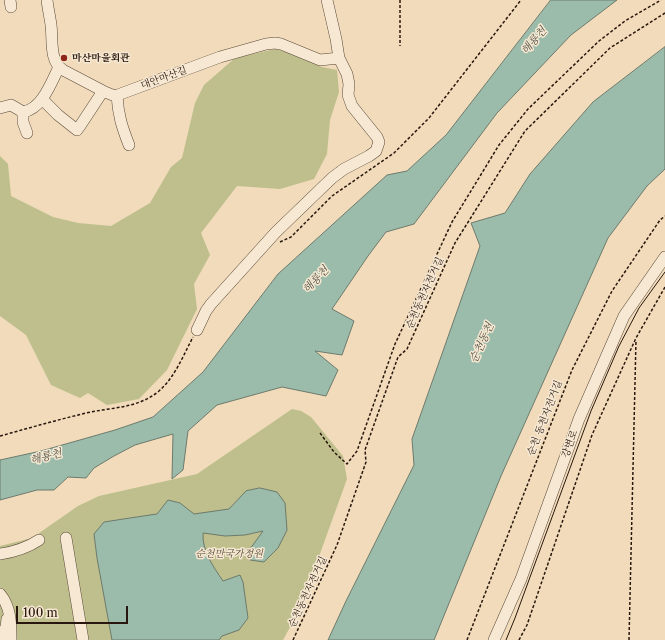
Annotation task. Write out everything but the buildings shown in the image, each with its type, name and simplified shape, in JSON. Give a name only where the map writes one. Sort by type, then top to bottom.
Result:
[{"type":"street","points":[[47,0],[54,59],[59,67],[103,91],[115,96],[117,95],[119,115],[129,145]]},
{"type":"street","points":[[197,330],[211,304],[276,232],[332,178],[344,169],[376,151],[379,142],[377,137],[352,106],[348,95],[347,74],[339,58],[327,0]]},
{"type":"street","name":"대안마산길","points":[[117,95],[220,57],[266,44],[281,44],[320,60],[339,58]]},
{"type":"street","points":[[22,112],[30,109],[42,99],[59,67]]},
{"type":"street","points":[[42,99],[58,115],[77,130],[103,91]]},
{"type":"street","points":[[0,108],[11,105],[22,112]]},
{"type":"street","points":[[22,112],[23,122],[27,133]]},
{"type":"street","name":"강변로","points":[[494,640],[521,579],[579,419],[624,316],[665,257]]},
{"type":"street","points":[[66,538],[82,640]]},
{"type":"street","points":[[0,554],[20,550],[39,540]]},
{"type":"street","points":[[0,594],[9,611],[11,640]]},
{"type":"street","points":[[0,639],[6,627],[8,616],[7,607]]},
{"type":"path","points":[[400,0],[400,46]]},
{"type":"path","points":[[276,245],[291,237],[332,196],[394,153],[415,133],[429,118],[521,0]]},
{"type":"path","points":[[320,433],[334,452],[347,464],[356,451],[396,344],[452,222],[499,145],[528,109],[599,41],[625,21],[661,0]]},
{"type":"path","name":"순천동천자전거길","points":[[293,640],[337,545],[366,462],[365,450],[398,357],[407,349],[455,243],[525,131],[610,48],[665,13]]},
{"type":"path","name":"순천 동천자전거길","points":[[467,640],[572,370],[612,291],[660,220],[665,216]]},
{"type":"path","points":[[519,640],[527,625],[592,435],[636,338],[665,288]]},
{"type":"path","points":[[0,436],[65,418],[125,407],[151,397],[168,382],[174,374],[197,330]]},
{"type":"path","points":[[629,640],[636,338]]},
{"type":"green space","points":[[275,49],[300,55],[322,67],[337,70],[339,92],[330,120],[327,154],[314,179],[280,189],[237,186],[201,233],[210,255],[194,284],[197,309],[167,370],[139,399],[107,405],[88,393],[80,398],[51,385],[26,335],[0,316],[0,156],[8,164],[11,196],[53,217],[78,223],[111,226],[150,203],[171,167],[182,158],[195,103],[204,85],[235,58]]},
{"type":"green space","name":"순천만국가정원","points":[[292,409],[301,411],[311,417],[343,456],[347,479],[300,609],[283,640],[0,640],[0,546],[32,538],[78,506],[99,496],[197,474]]},
{"type":"water","name":"해룡천","points":[[551,0],[617,0],[571,35],[497,113],[414,224],[386,232],[368,256],[332,309],[354,321],[342,355],[315,351],[338,370],[326,396],[282,387],[217,405],[188,431],[183,470],[172,479],[173,434],[135,445],[94,468],[86,478],[68,477],[54,490],[37,490],[0,500],[0,460],[41,451],[115,430],[153,417],[203,372],[278,274],[387,175],[407,171],[446,135]]},
{"type":"water","name":"순천동천","points":[[665,47],[665,169],[647,186],[608,238],[501,476],[434,640],[328,640],[414,465],[412,439],[480,246],[471,223],[505,213],[530,174],[593,102]]},
{"type":"water","points":[[260,488],[277,492],[285,503],[287,530],[278,548],[264,562],[250,560],[250,549],[263,531],[245,535],[225,536],[203,533],[206,552],[223,581],[240,575],[243,582],[248,618],[239,630],[222,636],[219,640],[112,640],[94,534],[104,522],[157,514],[168,500],[180,503],[194,514],[229,509],[246,491]]},
{"type":"tram line","points":[[506,640],[591,411],[619,346],[639,308],[665,272]]},
{"type":"place","name":"마산마을회관","points":[[64,58]]}]
